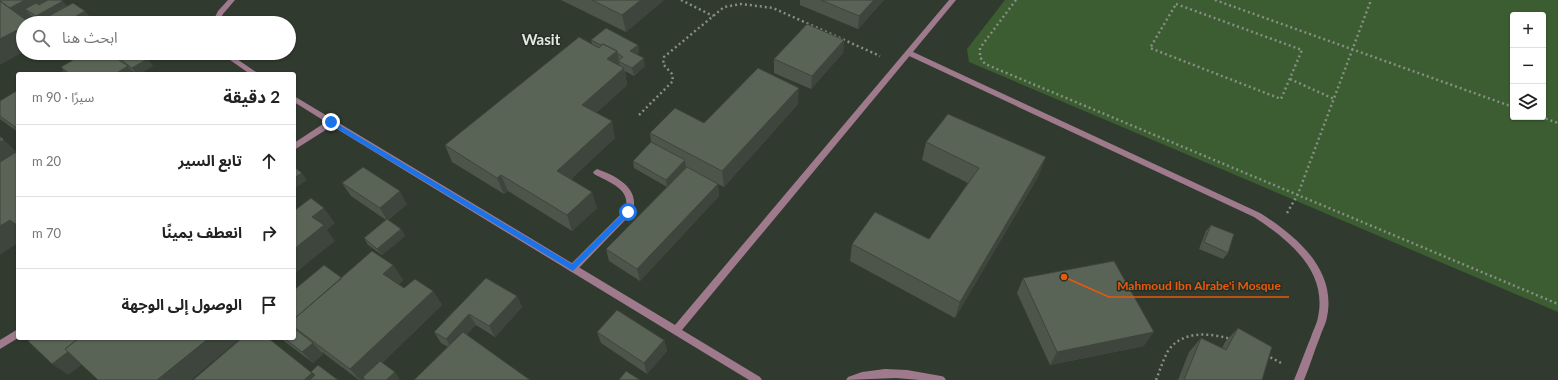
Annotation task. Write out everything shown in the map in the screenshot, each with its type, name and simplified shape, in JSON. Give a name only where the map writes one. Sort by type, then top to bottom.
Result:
[{"type":"street","points":[[219,16],[232,0]]},
{"type":"street","points":[[676,331],[953,0]]},
{"type":"street","points":[[909,53],[1257,215],[1278,227],[1296,243],[1311,260],[1320,279],[1324,299],[1323,317],[1301,377]]},
{"type":"street","points":[[234,60],[252,72]]},
{"type":"street","points":[[296,100],[757,380]]},
{"type":"street","points":[[296,146],[331,122]]},
{"type":"street","points":[[573,268],[628,212],[632,206],[632,200],[628,191],[597,172]]},
{"type":"street","points":[[0,345],[16,334]]},
{"type":"street","points":[[851,380],[876,374],[898,373],[921,375],[941,380]]},
{"type":"path","points":[[681,0],[713,16]]},
{"type":"path","points":[[1016,0],[980,48],[978,54],[980,59],[985,64],[1558,304]]},
{"type":"path","points":[[1215,0],[1510,106]]},
{"type":"path","points":[[1278,227],[1298,194],[1371,0]]},
{"type":"path","points":[[639,115],[673,81],[672,74],[663,64],[662,60],[664,57],[724,7],[740,4],[773,8],[899,64]]},
{"type":"path","points":[[1176,4],[1302,50],[1290,79],[1281,99],[1150,48],[1176,4]]},
{"type":"path","points":[[1290,79],[1334,99]]},
{"type":"path","points":[[1546,119],[1558,123]]},
{"type":"path","points":[[1156,380],[1170,349],[1182,339],[1198,334],[1217,335],[1237,340]]},
{"type":"path","points":[[1263,354],[1301,377]]},
{"type":"green space","points":[[1005,0],[1558,0],[1558,312],[969,62],[967,49]]},
{"type":"building","points":[[0,0],[25,0],[10,8]]},
{"type":"building","points":[[48,0],[63,1],[36,16],[25,9],[36,3],[39,5]]},
{"type":"building","points":[[592,0],[641,0],[622,15]]},
{"type":"building","points":[[821,0],[874,0],[859,16]]},
{"type":"building","points":[[0,1],[20,16],[16,16],[16,31],[0,39]]},
{"type":"building","points":[[73,3],[85,11],[76,16],[49,16]]},
{"type":"building","points":[[807,24],[844,40],[812,76],[774,59]]},
{"type":"building","points":[[606,28],[638,45],[630,51],[644,58],[632,68],[618,61],[623,57],[617,53],[617,51],[591,40]]},
{"type":"building","points":[[579,37],[599,48],[603,44],[617,51],[607,59],[624,68],[582,105],[612,121],[557,171],[592,192],[567,215],[501,175],[497,178],[445,145]]},
{"type":"building","points":[[73,60],[119,60],[128,66],[118,72],[67,72],[61,67]]},
{"type":"building","points":[[121,60],[145,60],[132,68]]},
{"type":"building","points":[[758,68],[799,88],[722,171],[650,133],[675,108],[704,123]]},
{"type":"building","points":[[16,91],[16,128],[0,116],[0,101]]},
{"type":"building","points":[[948,114],[1046,157],[960,302],[852,244],[875,212],[929,239],[979,168],[926,142]]},
{"type":"building","points":[[0,136],[4,140],[0,142]]},
{"type":"building","points":[[651,142],[685,160],[666,180],[633,161]]},
{"type":"building","points":[[16,152],[16,224],[10,220],[0,226],[0,162]]},
{"type":"building","points":[[363,167],[400,191],[380,208],[342,183]]},
{"type":"building","points":[[687,167],[718,184],[637,269],[606,249]]},
{"type":"building","points":[[296,168],[302,173],[296,177]]},
{"type":"building","points":[[311,198],[324,208],[312,217],[324,225],[296,247],[296,209]]},
{"type":"building","points":[[387,219],[401,229],[377,249],[364,238]]},
{"type":"building","points":[[1211,225],[1234,234],[1228,253],[1204,242]]},
{"type":"building","points":[[372,251],[393,265],[383,274],[404,288],[415,279],[433,291],[350,369],[296,328],[296,317]]},
{"type":"building","points":[[1114,261],[1154,332],[1057,352],[1023,278]]},
{"type":"building","points":[[324,265],[342,278],[296,317],[296,288]]},
{"type":"building","points":[[486,278],[517,296],[489,326],[469,314],[446,339],[434,332]]},
{"type":"building","points":[[617,310],[664,340],[644,363],[597,332]]},
{"type":"building","points":[[1238,328],[1272,347],[1262,380],[1184,380],[1201,338],[1226,350]]},
{"type":"building","points":[[296,330],[313,343],[302,352],[287,340],[296,340]]},
{"type":"building","points":[[463,332],[530,380],[414,380]]},
{"type":"building","points":[[76,340],[65,349],[68,352],[52,364],[28,341]]},
{"type":"building","points":[[76,340],[207,340],[157,380],[98,380],[65,349]]},
{"type":"building","points":[[240,340],[271,340],[312,373],[304,380],[193,380]]},
{"type":"building","points":[[380,361],[395,372],[386,380],[366,380],[363,377]]},
{"type":"building","points":[[318,365],[338,380],[310,380],[315,375],[311,372]]},
{"type":"building","points":[[626,371],[640,380],[619,380]]},
{"type":"place","name":"Mahmoud Ibn Alrabe'i Mosque","points":[[1064,277]]},
{"type":"district","name":"Wasit","points":[[541,39]]},
{"type":"route","points":[[331,122],[573,268],[628,212]]}]
